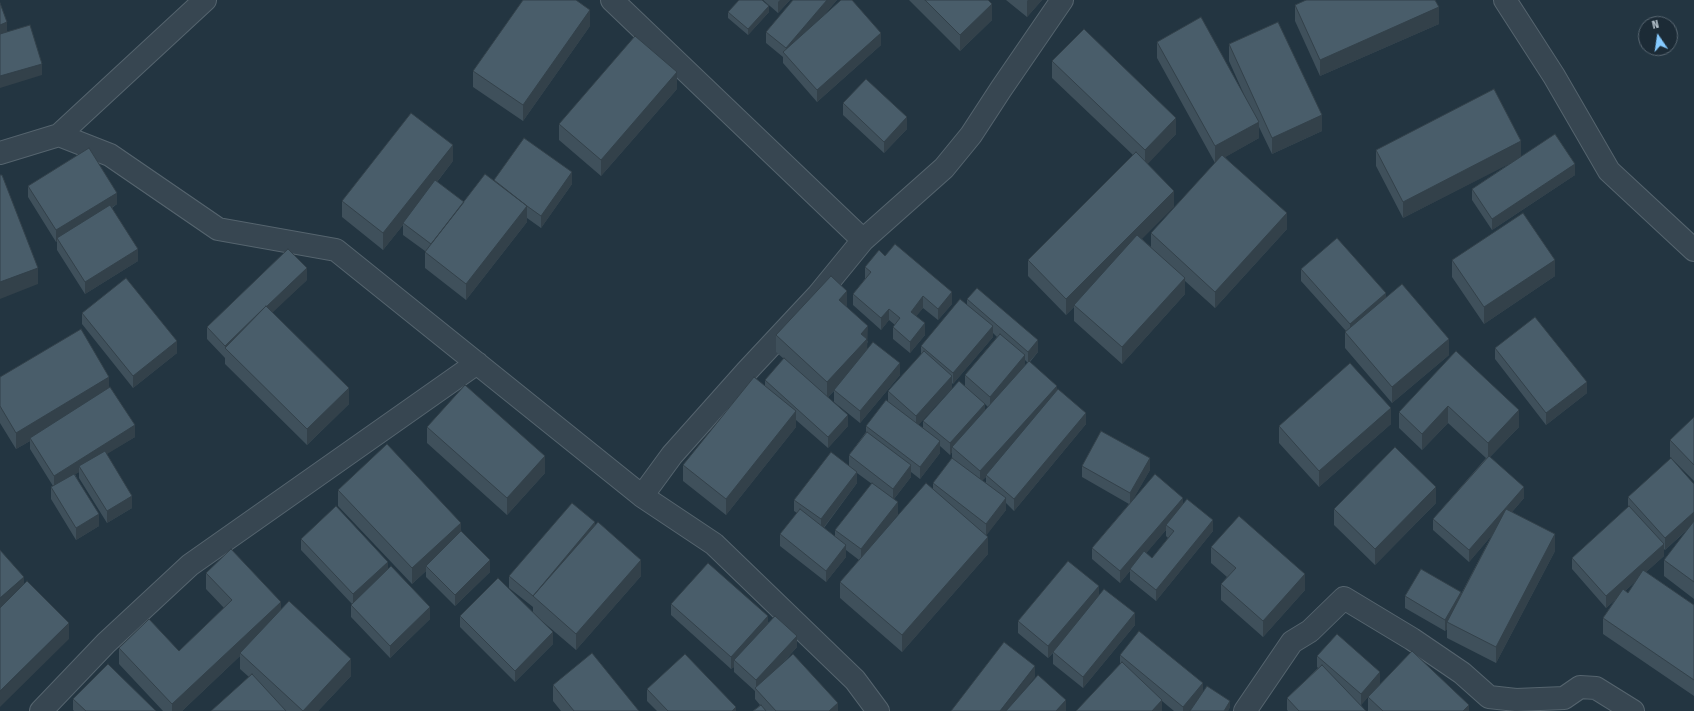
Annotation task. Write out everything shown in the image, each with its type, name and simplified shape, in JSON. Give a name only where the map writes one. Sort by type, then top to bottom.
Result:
[{"type":"street","points":[[0,153],[59,135],[205,0]]},
{"type":"street","points":[[612,0],[864,240]]},
{"type":"street","points":[[642,496],[672,455],[746,372],[818,295],[864,240],[944,168],[972,135],[1001,88],[1062,0]]},
{"type":"street","points":[[1505,0],[1554,76],[1609,171],[1694,250]]},
{"type":"street","points":[[59,135],[110,155],[218,229],[336,250],[642,496],[714,544],[855,680],[878,711]]},
{"type":"street","points":[[41,711],[106,643],[190,565],[477,363]]},
{"type":"street","points":[[1245,711],[1292,642],[1310,631],[1344,598],[1412,639],[1462,673],[1489,697],[1516,700],[1564,698],[1580,687],[1596,688],[1633,711]]},
{"type":"building","points":[[523,0],[576,0],[590,10],[523,105],[473,71]]},
{"type":"building","points":[[739,0],[762,0],[769,6],[748,29],[728,12]]},
{"type":"building","points":[[793,0],[827,0],[786,48],[766,32]]},
{"type":"building","points":[[841,0],[852,0],[881,33],[817,90],[783,52]]},
{"type":"building","points":[[925,0],[988,0],[992,4],[960,35]]},
{"type":"building","points":[[1306,0],[1435,0],[1439,7],[1320,60],[1295,5]]},
{"type":"building","points":[[0,3],[7,22],[0,25]]},
{"type":"building","points":[[1201,17],[1259,122],[1215,146],[1157,42]]},
{"type":"building","points":[[1278,22],[1322,115],[1272,138],[1229,44]]},
{"type":"building","points":[[30,25],[42,64],[0,76],[0,34]]},
{"type":"building","points":[[1084,29],[1176,118],[1145,150],[1052,61]]},
{"type":"building","points":[[635,36],[677,72],[601,160],[559,124]]},
{"type":"building","points":[[866,79],[907,117],[884,142],[843,103]]},
{"type":"building","points":[[1494,89],[1521,141],[1403,202],[1376,150]]},
{"type":"building","points":[[411,113],[453,145],[383,233],[342,201]]},
{"type":"building","points":[[1555,134],[1575,164],[1492,219],[1472,189]]},
{"type":"building","points":[[524,138],[572,172],[541,216],[494,180]]},
{"type":"building","points":[[89,148],[117,193],[56,230],[28,186]]},
{"type":"building","points":[[1136,152],[1174,191],[1066,299],[1028,260]]},
{"type":"building","points":[[1222,155],[1287,213],[1215,292],[1151,233]]},
{"type":"building","points":[[485,174],[527,206],[466,284],[425,252]]},
{"type":"building","points":[[0,175],[2,175],[38,268],[0,282]]},
{"type":"building","points":[[435,180],[464,202],[431,244],[403,223]]},
{"type":"building","points":[[110,205],[138,249],[85,282],[57,238]]},
{"type":"building","points":[[1523,213],[1555,260],[1484,307],[1452,260]]},
{"type":"building","points":[[1137,235],[1185,278],[1122,347],[1074,305]]},
{"type":"building","points":[[1337,238],[1386,293],[1350,324],[1301,269]]},
{"type":"building","points":[[895,244],[952,292],[938,309],[923,296],[911,312],[925,323],[910,342],[893,327],[900,318],[889,309],[881,318],[853,294],[871,272],[865,267],[879,250],[885,256]]},
{"type":"building","points":[[288,249],[307,268],[225,346],[207,327]]},
{"type":"building","points":[[831,276],[847,291],[839,300],[868,326],[861,334],[867,339],[827,382],[776,335]]},
{"type":"building","points":[[126,278],[177,341],[133,376],[82,313]]},
{"type":"building","points":[[1402,284],[1449,339],[1392,387],[1345,332]]},
{"type":"building","points":[[977,288],[1038,340],[1028,352],[967,299]]},
{"type":"building","points":[[960,299],[993,326],[953,373],[921,346]]},
{"type":"building","points":[[266,306],[349,388],[307,429],[225,348]]},
{"type":"building","points":[[1535,317],[1587,382],[1546,413],[1495,348]]},
{"type":"building","points":[[81,329],[109,377],[16,433],[0,406],[0,377]]},
{"type":"building","points":[[1000,334],[1025,355],[990,397],[965,375]]},
{"type":"building","points":[[873,342],[900,363],[860,411],[834,390]]},
{"type":"building","points":[[924,351],[952,376],[916,416],[888,391]]},
{"type":"building","points":[[1456,351],[1519,410],[1488,443],[1448,406],[1422,434],[1399,412]]},
{"type":"building","points":[[784,358],[848,415],[828,437],[765,380]]},
{"type":"building","points":[[1029,361],[1057,386],[980,471],[952,447]]},
{"type":"building","points":[[1350,363],[1391,408],[1319,471],[1279,426]]},
{"type":"building","points":[[754,377],[796,411],[726,499],[683,465]]},
{"type":"building","points":[[959,381],[985,404],[950,443],[923,421]]},
{"type":"building","points":[[465,385],[545,456],[507,498],[427,427]]},
{"type":"building","points":[[110,387],[135,425],[54,476],[30,438]]},
{"type":"building","points":[[1058,389],[1086,413],[1014,499],[986,475]]},
{"type":"building","points":[[886,400],[940,441],[920,467],[866,426]]},
{"type":"building","points":[[1694,417],[1694,465],[1670,440]]},
{"type":"building","points":[[1101,431],[1150,458],[1130,493],[1082,466]]},
{"type":"building","points":[[867,432],[911,465],[893,489],[849,455]]},
{"type":"building","points":[[387,444],[461,523],[412,568],[338,490]]},
{"type":"building","points":[[1395,447],[1436,487],[1375,549],[1334,509]]},
{"type":"building","points":[[105,451],[132,496],[107,511],[79,466]]},
{"type":"building","points":[[831,452],[857,472],[821,519],[794,500]]},
{"type":"building","points":[[1489,456],[1524,487],[1469,550],[1433,519]]},
{"type":"building","points":[[952,458],[1006,498],[986,524],[933,483]]},
{"type":"building","points":[[1671,458],[1694,484],[1694,512],[1665,538],[1628,497]]},
{"type":"building","points":[[74,474],[99,514],[76,528],[51,487]]},
{"type":"building","points":[[1155,474],[1183,498],[1120,571],[1092,548]]},
{"type":"building","points":[[872,483],[898,502],[861,549],[835,530]]},
{"type":"building","points":[[926,483],[988,537],[902,635],[840,582]]},
{"type":"building","points":[[1187,499],[1213,520],[1156,590],[1130,569],[1144,551],[1152,558],[1174,531],[1166,525]]},
{"type":"building","points":[[572,503],[595,522],[533,596],[509,576]]},
{"type":"building","points":[[336,506],[388,562],[353,594],[301,539]]},
{"type":"building","points":[[1629,506],[1664,544],[1606,596],[1572,558]]},
{"type":"building","points":[[800,509],[846,545],[826,571],[780,534]]},
{"type":"building","points":[[1506,509],[1555,534],[1496,647],[1447,622]]},
{"type":"building","points":[[1239,516],[1305,574],[1263,621],[1221,584],[1236,568],[1211,547]]},
{"type":"building","points":[[1694,521],[1694,582],[1664,560]]},
{"type":"building","points":[[598,522],[641,560],[576,634],[533,596]]},
{"type":"building","points":[[461,531],[490,560],[455,595],[426,566]]},
{"type":"building","points":[[231,549],[281,602],[172,704],[119,648],[149,619],[179,651],[232,600],[206,573]]},
{"type":"building","points":[[0,550],[24,577],[0,598]]},
{"type":"building","points":[[1068,561],[1099,586],[1048,646],[1018,621]]},
{"type":"building","points":[[708,563],[768,616],[731,657],[671,604]]},
{"type":"building","points":[[391,566],[430,607],[390,646],[351,605]]},
{"type":"building","points":[[1421,569],[1461,592],[1445,620],[1405,596]]},
{"type":"building","points":[[1643,570],[1694,605],[1694,680],[1603,618],[1623,589],[1628,593]]},
{"type":"building","points":[[498,578],[553,632],[515,671],[460,616]]},
{"type":"building","points":[[27,581],[69,623],[0,691],[0,608]]},
{"type":"building","points":[[1104,589],[1135,613],[1083,677],[1053,652]]},
{"type":"building","points":[[289,601],[351,659],[303,711],[240,653]]},
{"type":"building","points":[[775,616],[797,636],[756,680],[734,660]]},
{"type":"building","points":[[1139,631],[1203,683],[1183,707],[1120,655]]},
{"type":"building","points":[[1337,634],[1380,672],[1361,694],[1317,656]]},
{"type":"building","points":[[1004,642],[1035,666],[1000,711],[951,711]]},
{"type":"building","points":[[1412,651],[1469,705],[1463,711],[1383,711],[1368,697]]},
{"type":"building","points":[[592,653],[639,711],[574,711],[553,685]]},
{"type":"building","points":[[685,654],[736,707],[732,711],[668,711],[647,689]]},
{"type":"building","points":[[793,654],[838,703],[829,711],[776,711],[755,688]]},
{"type":"building","points":[[1122,662],[1162,700],[1152,711],[1076,711]]},
{"type":"building","points":[[108,664],[156,711],[86,711],[73,699]]},
{"type":"building","points":[[1322,665],[1366,711],[1299,711],[1287,698]]},
{"type":"building","points":[[252,674],[286,711],[211,711]]},
{"type":"building","points":[[1038,675],[1066,700],[1056,711],[1006,711]]},
{"type":"building","points":[[1207,686],[1230,701],[1224,711],[1190,711]]},
{"type":"building","points":[[761,705],[766,711],[753,711]]}]
